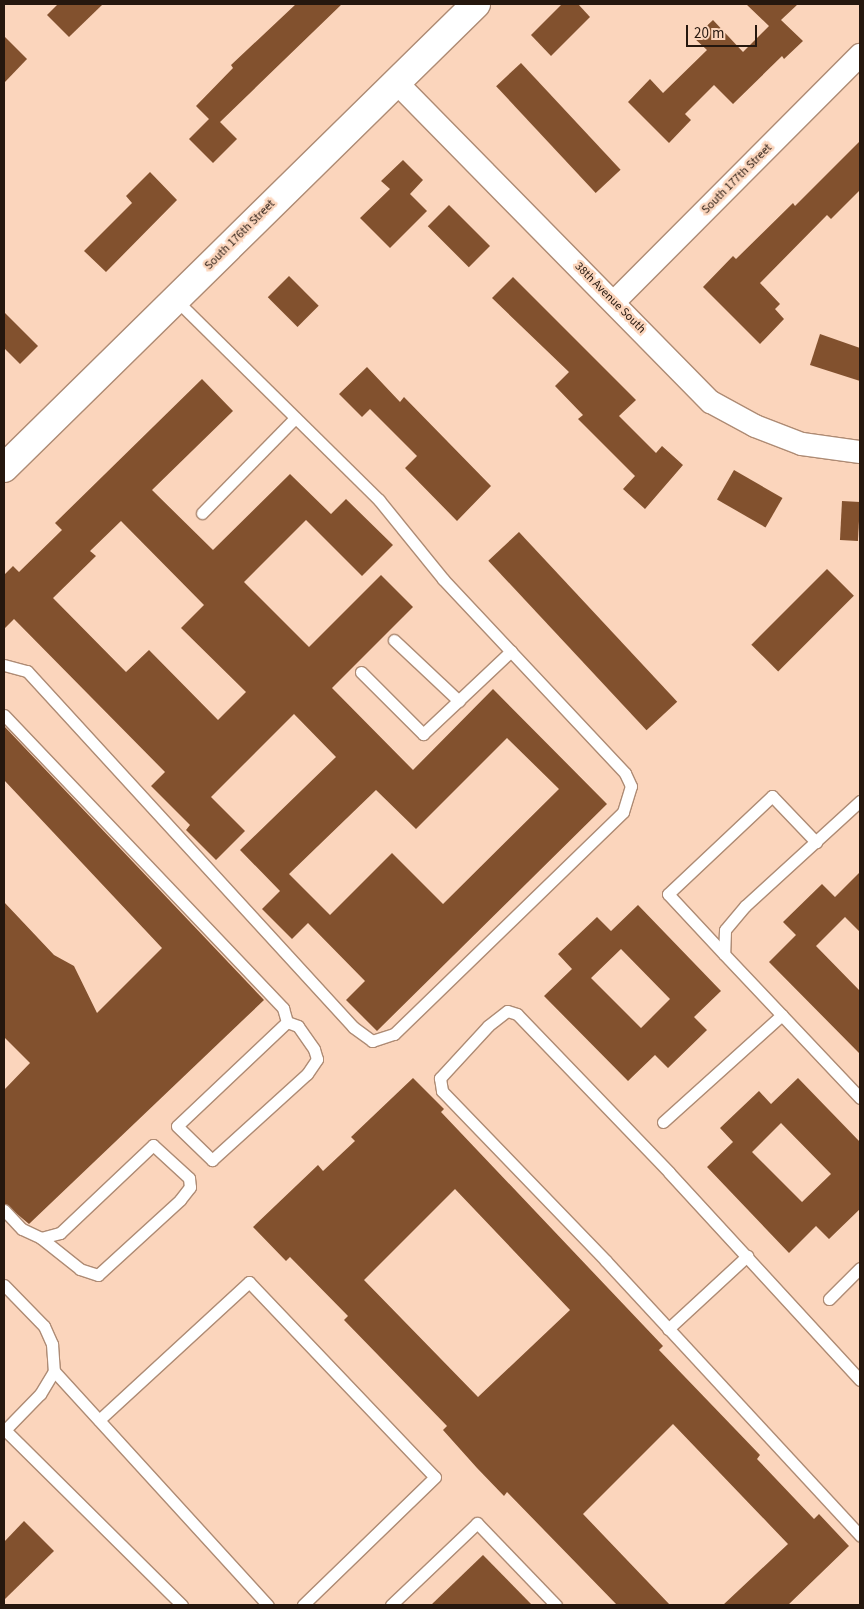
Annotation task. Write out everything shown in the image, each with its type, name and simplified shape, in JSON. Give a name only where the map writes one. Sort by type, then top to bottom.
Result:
[{"type":"street","name":"South 176th Street","points":[[4,468],[476,4]]},
{"type":"street","name":"South 177th Street","points":[[614,302],[860,55]]},
{"type":"street","name":"38th Avenue South","points":[[396,82],[711,402],[755,426],[802,444],[860,452]]},
{"type":"lane","points":[[4,665],[27,671],[353,1027],[372,1041],[394,1034],[622,812],[631,786],[625,773],[443,579],[379,500],[175,299]]},
{"type":"lane","points":[[202,513],[296,418]]},
{"type":"lane","points":[[394,640],[459,701]]},
{"type":"lane","points":[[361,672],[423,734],[511,651]]},
{"type":"lane","points":[[4,715],[283,1008],[287,1022]]},
{"type":"lane","points":[[816,842],[772,796],[668,894],[860,1098]]},
{"type":"lane","points":[[724,954],[725,930],[745,906],[860,801]]},
{"type":"lane","points":[[860,1380],[747,1256],[517,1014],[507,1012],[488,1026],[440,1078],[442,1092],[668,1329],[860,1535]]},
{"type":"lane","points":[[663,1122],[782,1015]]},
{"type":"lane","points":[[287,1022],[298,1026],[314,1050],[316,1059],[307,1074],[212,1160],[177,1126],[287,1022]]},
{"type":"lane","points":[[4,1210],[22,1229],[41,1238],[80,1269],[98,1275],[180,1200],[190,1188],[189,1178],[153,1144],[60,1233],[41,1238]]},
{"type":"lane","points":[[668,1329],[747,1256]]},
{"type":"lane","points":[[829,1299],[860,1268]]},
{"type":"lane","points":[[99,1420],[248,1282],[435,1477],[303,1605]]},
{"type":"lane","points":[[4,1285],[44,1326],[52,1344],[54,1371],[40,1394],[5,1431],[182,1605]]},
{"type":"lane","points":[[54,1371],[268,1605]]},
{"type":"lane","points":[[391,1605],[477,1523],[556,1605]]},
{"type":"building","points":[[58,4],[103,4],[69,37],[47,15]]},
{"type":"building","points":[[296,4],[342,4],[220,122],[237,139],[213,163],[189,139],[209,119],[196,106],[233,68],[231,65]]},
{"type":"building","points":[[562,4],[578,4],[590,17],[551,56],[531,35]]},
{"type":"building","points":[[746,4],[798,4],[781,20],[803,41],[784,59],[782,56],[733,104],[714,85],[685,114],[691,120],[669,143],[628,102],[650,79],[663,93],[707,50],[694,38],[713,20],[743,52],[769,26]]},
{"type":"building","points":[[4,36],[27,59],[4,83]]},
{"type":"building","points":[[521,63],[621,170],[596,193],[496,86]]},
{"type":"building","points":[[860,141],[860,190],[831,219],[827,215],[760,283],[780,304],[775,309],[784,319],[760,344],[703,287],[733,256],[736,259],[793,203],[795,206]]},
{"type":"building","points":[[403,160],[423,180],[410,194],[427,211],[390,248],[360,218],[390,189],[381,181]]},
{"type":"building","points":[[150,172],[177,200],[106,272],[84,251],[132,203],[126,196]]},
{"type":"building","points":[[449,205],[490,246],[469,267],[428,226]]},
{"type":"building","points":[[289,276],[319,306],[297,327],[268,297]]},
{"type":"building","points":[[513,277],[636,400],[619,416],[656,453],[662,446],[683,465],[645,509],[623,489],[635,476],[578,419],[583,415],[555,386],[569,372],[492,298]]},
{"type":"building","points":[[4,312],[38,346],[20,364],[4,348]]},
{"type":"building","points":[[820,334],[860,348],[860,381],[810,365]]},
{"type":"building","points":[[367,367],[400,402],[404,397],[491,486],[457,521],[405,468],[417,456],[370,409],[362,417],[339,394]]},
{"type":"building","points":[[202,379],[233,411],[152,490],[213,550],[290,474],[331,514],[346,499],[393,545],[362,576],[306,520],[244,582],[309,647],[381,575],[413,607],[332,688],[413,770],[493,689],[607,804],[377,1031],[346,1000],[365,981],[308,923],[292,939],[262,909],[280,891],[240,850],[336,757],[294,714],[211,797],[245,831],[216,860],[186,830],[190,825],[151,786],[165,772],[14,619],[4,629],[4,575],[13,566],[19,572],[62,530],[55,523]],"holes":[[[121,521],[204,605],[181,628],[246,692],[218,720],[149,650],[126,672],[53,598],[96,556],[90,551]],[[507,738],[559,789],[443,904],[392,853],[330,915],[289,874],[376,790],[416,829]]]},
{"type":"building","points":[[734,470],[782,498],[765,527],[717,499]]},
{"type":"building","points":[[842,501],[860,502],[858,541],[840,540]]},
{"type":"building","points":[[519,532],[677,702],[647,730],[488,561]]},
{"type":"building","points":[[827,569],[854,596],[778,672],[751,645]]},
{"type":"building","points":[[4,726],[264,1000],[29,1224],[4,1203],[4,1090],[30,1063],[4,1037],[4,902],[54,955],[74,966],[97,1013],[162,948],[4,780]]},
{"type":"building","points":[[860,872],[860,932],[845,917],[816,946],[860,991],[860,1054],[769,962],[796,935],[783,922],[822,884],[835,897]]},
{"type":"building","points":[[638,905],[721,991],[694,1017],[707,1030],[668,1068],[655,1055],[628,1081],[544,996],[572,969],[558,954],[597,917],[611,931]],"holes":[[[621,949],[670,999],[641,1028],[591,978]]]},
{"type":"building","points":[[413,1078],[444,1109],[441,1112],[663,1346],[659,1350],[760,1455],[757,1459],[814,1519],[819,1514],[849,1546],[788,1605],[723,1605],[788,1544],[673,1424],[583,1514],[670,1605],[617,1605],[507,1492],[504,1496],[477,1468],[443,1430],[447,1426],[344,1320],[348,1316],[290,1257],[286,1261],[253,1227],[318,1165],[323,1171],[355,1141],[351,1137]],"holes":[[[455,1189],[570,1310],[478,1397],[364,1280]]]},
{"type":"building","points":[[798,1078],[860,1142],[860,1209],[829,1239],[816,1226],[789,1253],[707,1167],[733,1142],[720,1128],[759,1091],[771,1104]],"holes":[[[781,1123],[831,1174],[802,1202],[752,1152]]]},
{"type":"building","points":[[24,1521],[54,1551],[4,1600],[4,1542]]},
{"type":"building","points":[[483,1555],[532,1605],[431,1605]]}]
